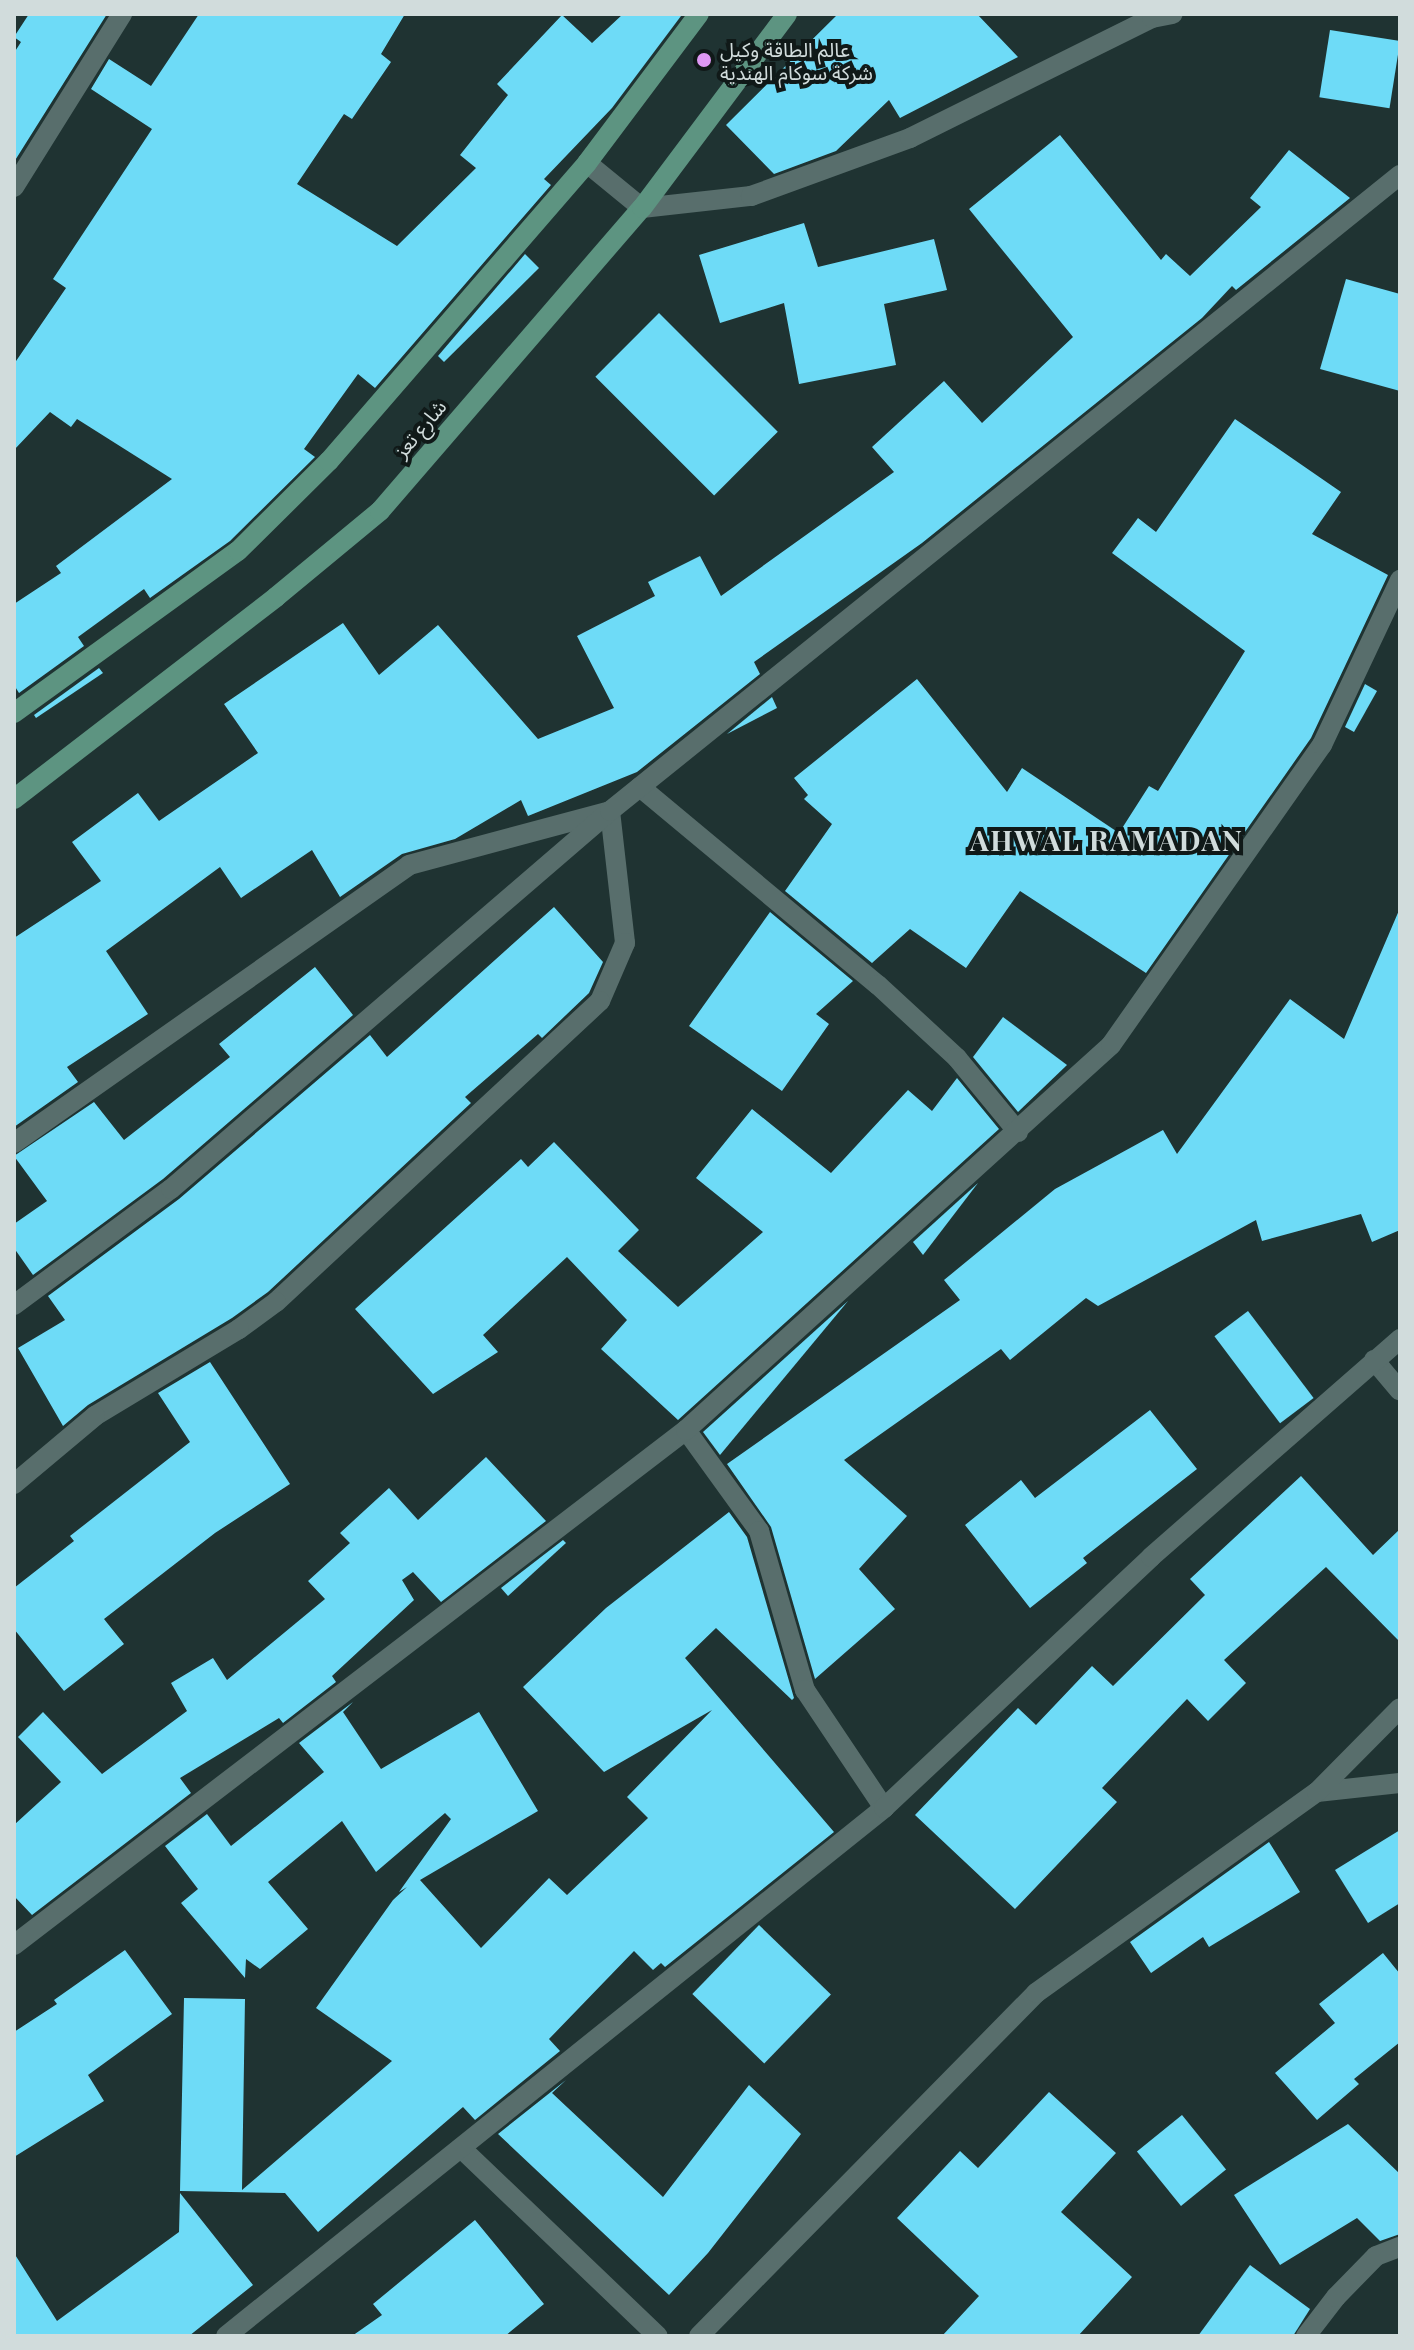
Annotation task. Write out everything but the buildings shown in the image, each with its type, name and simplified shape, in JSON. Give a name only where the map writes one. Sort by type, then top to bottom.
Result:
[{"type":"main road","points":[[14,713],[238,551],[329,461],[587,163],[699,14]]},
{"type":"main road","name":"شارع تعز","points":[[14,799],[276,597],[380,511],[642,208],[787,14]]},
{"type":"street","points":[[14,187],[122,14]]},
{"type":"street","points":[[587,163],[642,208],[751,196],[910,138],[1152,18],[1173,14]]},
{"type":"street","points":[[14,1305],[171,1189],[610,811],[1400,175]]},
{"type":"street","points":[[14,1945],[686,1430],[1111,1045],[1322,745],[1400,580]]},
{"type":"street","points":[[640,787],[878,985],[957,1058],[1018,1132]]},
{"type":"street","points":[[14,1143],[409,865],[610,811]]},
{"type":"street","points":[[14,1484],[95,1416],[239,1329],[276,1302],[600,1001],[625,943],[610,811]]},
{"type":"street","points":[[226,2336],[884,1808],[1151,1557],[1400,1339]]},
{"type":"street","points":[[1374,1360],[1400,1391]]},
{"type":"street","points":[[686,1430],[759,1531],[805,1690],[884,1808]]},
{"type":"street","points":[[699,2336],[1036,1993],[1317,1792],[1400,1708]]},
{"type":"street","points":[[1317,1792],[1400,1783]]},
{"type":"street","points":[[461,2148],[658,2336]]},
{"type":"street","points":[[1306,2336],[1336,2297],[1376,2256],[1400,2247]]},
{"type":"place","name":"عالم الطاقة وكيل شركة سوكام الهندية","points":[[704,60]]},
{"type":"district","name":"AHWAL RAMADAN","points":[[1107,840]]}]
